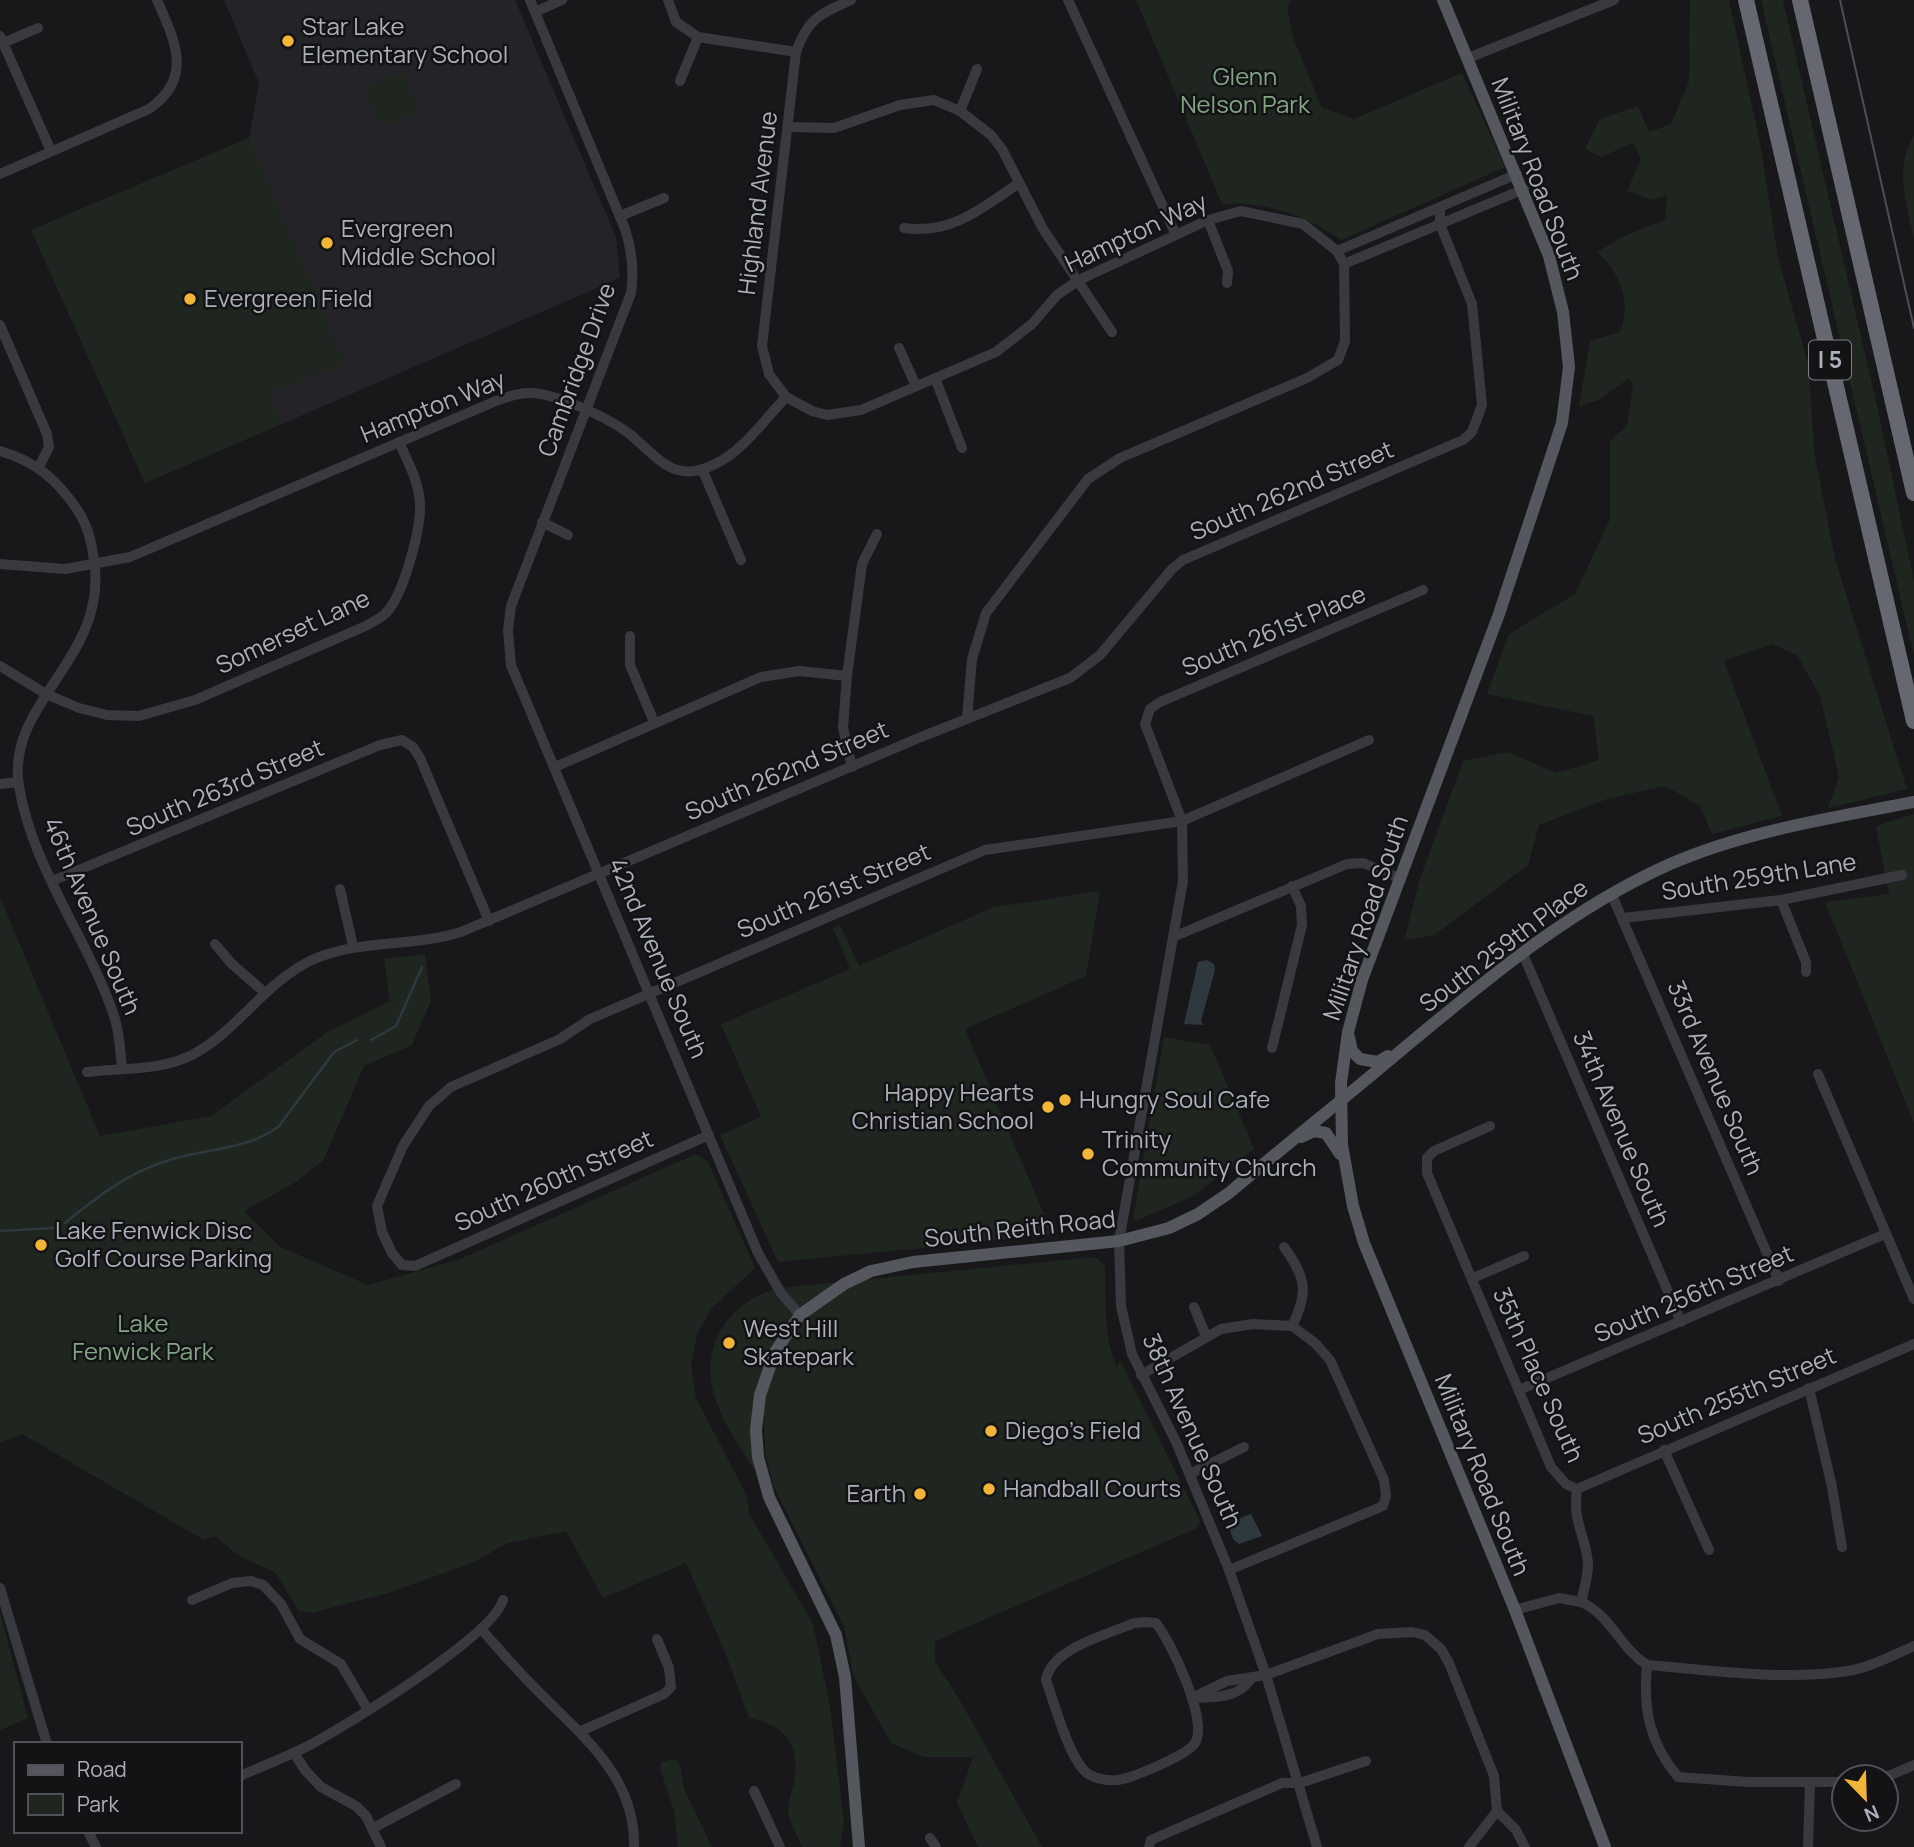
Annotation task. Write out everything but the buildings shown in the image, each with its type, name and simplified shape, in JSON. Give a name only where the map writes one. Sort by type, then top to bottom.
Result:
[{"type":"highway","name":"I 5","points":[[1745,0],[1914,721]]},
{"type":"highway","name":"I 5","points":[[1800,0],[1914,492]]},
{"type":"main road","name":"Military Road South","points":[[1443,0],[1524,189],[1549,256],[1563,313],[1569,368],[1562,423],[1499,614],[1362,980],[1348,1032],[1340,1101],[1345,1167],[1364,1243],[1515,1610],[1605,1847]]},
{"type":"main road","name":"South 259th Place","points":[[1340,1101],[1523,954],[1611,893],[1670,864],[1728,844],[1914,802]]},
{"type":"main road","points":[[1348,1032],[1355,1055],[1370,1063],[1378,1062],[1415,1040]]},
{"type":"main road","name":"South Reith Road","points":[[800,1315],[844,1284],[887,1267],[1119,1241],[1169,1228],[1198,1214],[1340,1101]]},
{"type":"main road","points":[[1289,1143],[1314,1132],[1326,1133],[1337,1147],[1345,1167]]},
{"type":"main road","points":[[800,1315],[775,1352],[760,1395],[756,1430],[758,1457],[769,1497],[836,1635],[845,1677],[859,1847]]},
{"type":"street","points":[[0,174],[149,109],[161,101],[175,81],[175,43],[157,0]]},
{"type":"street","name":"Cambridge Drive","points":[[511,606],[631,293],[632,252],[625,229],[530,0]]},
{"type":"street","points":[[535,12],[562,0]]},
{"type":"street","points":[[668,0],[676,22],[698,37],[796,52]]},
{"type":"street","name":"Highland Avenue","points":[[786,397],[769,374],[762,346],[796,52],[808,24],[819,15],[851,0]]},
{"type":"street","points":[[1068,0],[1176,235]]},
{"type":"street","points":[[1468,58],[1614,0]]},
{"type":"street","points":[[38,28],[2,40],[51,151]]},
{"type":"street","points":[[680,80],[698,37]]},
{"type":"street","points":[[960,111],[977,69]]},
{"type":"street","points":[[789,127],[834,128],[900,105],[934,100],[960,111],[991,135],[1053,246],[1079,279],[1112,332]]},
{"type":"street","points":[[1337,251],[1517,174]]},
{"type":"street","points":[[904,228],[923,231],[954,225],[1019,183]]},
{"type":"street","points":[[967,718],[972,659],[986,613],[1088,479],[1120,458],[1332,366],[1343,352],[1344,264],[1524,189]]},
{"type":"street","points":[[620,216],[664,198]]},
{"type":"street","points":[[1440,207],[1440,224]]},
{"type":"street","name":"Hampton Way","points":[[786,397],[812,411],[842,415],[861,410],[996,352],[1032,324],[1057,295],[1079,279],[1208,220],[1241,211],[1303,224],[1337,251],[1344,264]]},
{"type":"street","points":[[1208,220],[1228,271],[1227,284]]},
{"type":"street","name":"South 262nd Street","points":[[87,1072],[161,1066],[191,1056],[213,1041],[264,992],[312,960],[353,946],[439,939],[489,921],[967,718],[1070,678],[1087,666],[1183,560],[1454,445],[1472,432],[1482,405],[1472,304],[1440,224]]},
{"type":"street","points":[[0,325],[47,434],[50,447],[39,467]]},
{"type":"street","points":[[899,348],[916,386]]},
{"type":"street","points":[[935,378],[962,448]]},
{"type":"street","name":"Hampton Way","points":[[0,564],[65,569],[95,566],[130,557],[516,394],[540,394],[588,411],[630,434],[652,457],[667,467],[678,471],[702,469]]},
{"type":"street","points":[[741,560],[707,486],[702,469],[729,454],[786,397]]},
{"type":"street","name":"Somerset Lane","points":[[0,666],[46,694],[90,712],[127,716],[153,714],[195,700],[352,633],[386,613],[403,581],[420,506],[414,474],[399,442]]},
{"type":"street","points":[[0,451],[39,467],[69,498],[84,520],[95,566],[97,591],[86,633],[46,694],[22,744],[18,782],[0,784]]},
{"type":"street","points":[[542,523],[568,535]]},
{"type":"street","points":[[852,767],[843,728],[847,676],[862,564],[877,534]]},
{"type":"street","name":"South 261st Place","points":[[1146,716],[1160,702],[1423,590]]},
{"type":"street","name":"42nd Avenue South","points":[[511,606],[508,630],[511,665],[758,1253],[781,1293],[800,1315]]},
{"type":"street","points":[[630,636],[630,665],[654,722]]},
{"type":"street","points":[[555,767],[761,677],[799,671],[847,676]]},
{"type":"street","name":"38th Avenue South","points":[[1146,716],[1146,733],[1182,821],[1185,854],[1183,881],[1119,1241],[1121,1306],[1126,1337],[1191,1474],[1229,1570],[1266,1675],[1317,1847]]},
{"type":"street","name":"South 263rd Street","points":[[52,881],[389,741],[402,740],[413,747],[428,774],[489,921]]},
{"type":"street","name":"South 261st Street","points":[[415,1266],[402,1265],[388,1247],[377,1212],[381,1193],[403,1146],[439,1094],[560,1039],[590,1018],[985,850],[1182,821],[1369,740]]},
{"type":"street","name":"46th Avenue South","points":[[18,782],[22,804],[52,881],[109,1001],[118,1028],[122,1068]]},
{"type":"street","points":[[1173,937],[1292,886],[1355,863],[1363,863],[1399,878]]},
{"type":"street","name":"South 259th Lane","points":[[1623,918],[1781,900],[1902,876]]},
{"type":"street","points":[[1272,1048],[1302,925],[1301,906],[1292,886]]},
{"type":"street","points":[[340,889],[353,946]]},
{"type":"street","name":"33rd Avenue South","points":[[1611,893],[1779,1281]]},
{"type":"street","points":[[1781,900],[1806,962],[1806,972]]},
{"type":"street","points":[[215,944],[230,963],[264,992]]},
{"type":"street","name":"34th Avenue South","points":[[1523,954],[1681,1322]]},
{"type":"street","points":[[1818,1074],[1914,1299]]},
{"type":"street","name":"35th Place South","points":[[1490,1126],[1443,1145],[1427,1158],[1427,1172],[1551,1467],[1566,1484],[1577,1489],[1574,1510],[1588,1561],[1588,1578],[1581,1602]]},
{"type":"street","name":"South 260th Street","points":[[415,1266],[709,1135]]},
{"type":"street","name":"South 256th Street","points":[[1519,1390],[1885,1234]]},
{"type":"street","points":[[1284,1247],[1301,1275],[1304,1288],[1303,1304],[1293,1326]]},
{"type":"street","points":[[1473,1278],[1524,1256]]},
{"type":"street","points":[[1194,1307],[1206,1336]]},
{"type":"street","points":[[1142,1375],[1206,1336],[1239,1325],[1293,1326],[1315,1342],[1330,1360],[1384,1480],[1386,1496],[1383,1507],[1229,1570]]},
{"type":"street","name":"South 255th Street","points":[[1577,1489],[1914,1344]]},
{"type":"street","points":[[1809,1388],[1832,1487],[1842,1546]]},
{"type":"street","points":[[1191,1474],[1244,1447]]},
{"type":"street","points":[[1664,1450],[1709,1550]]},
{"type":"street","points":[[192,1600],[232,1583],[258,1583],[273,1591],[300,1639],[307,1646],[338,1661],[369,1710]]},
{"type":"street","points":[[0,1588],[46,1742]]},
{"type":"street","points":[[1515,1610],[1559,1598],[1581,1602],[1598,1610],[1628,1650],[1647,1665],[1736,1672],[1830,1673],[1869,1665],[1914,1646]]},
{"type":"street","points":[[242,1775],[294,1753],[369,1710],[481,1629],[500,1610],[503,1600]]},
{"type":"street","points":[[1134,1623],[1156,1623],[1192,1698],[1198,1730],[1195,1743],[1185,1752],[1127,1778],[1116,1780],[1095,1777],[1077,1761],[1046,1680],[1048,1669],[1059,1656],[1134,1623]]},
{"type":"street","points":[[481,1629],[530,1684],[581,1731],[617,1778],[628,1801],[634,1847]]},
{"type":"street","points":[[1192,1698],[1205,1689],[1240,1677],[1250,1680],[1266,1675],[1378,1634],[1412,1632],[1425,1635],[1445,1656],[1466,1701],[1494,1776],[1497,1811],[1516,1830],[1525,1847]]},
{"type":"street","points":[[581,1731],[664,1695],[671,1688],[669,1668],[657,1639]]},
{"type":"street","points":[[1647,1665],[1644,1698],[1648,1721],[1660,1751],[1678,1777],[1830,1782]]},
{"type":"street","points":[[294,1753],[321,1787],[356,1806],[373,1828],[381,1847]]},
{"type":"street","points":[[1149,1847],[1151,1840],[1282,1783],[1300,1783],[1366,1761]]},
{"type":"street","points":[[1808,1847],[1810,1783]]},
{"type":"street","points":[[373,1828],[456,1784]]},
{"type":"street","points":[[754,1791],[780,1847]]},
{"type":"street","points":[[1469,1847],[1497,1811]]},
{"type":"shaded area","name":"Evergreen Middle School","points":[[224,0],[515,0],[616,237],[620,278],[145,483],[31,230],[249,138],[259,83]]},
{"type":"shaded area","points":[[1207,960],[1214,964],[1215,970],[1201,1021],[1203,1025],[1184,1024],[1198,962]]},
{"type":"shaded area","points":[[1251,1514],[1262,1536],[1239,1544],[1233,1539],[1228,1523]]},
{"type":"green space","name":"Glenn Nelson Park","points":[[1136,0],[1292,0],[1287,7],[1293,37],[1322,108],[1354,119],[1462,73],[1505,167],[1341,240],[1315,224],[1285,212],[1253,205],[1222,204]]},
{"type":"green space","points":[[1690,0],[1729,0],[1761,148],[1778,258],[1809,367],[1814,451],[1835,559],[1907,789],[1828,808],[1839,777],[1820,696],[1797,655],[1772,644],[1724,661],[1782,816],[1712,834],[1700,806],[1665,786],[1607,799],[1539,825],[1528,865],[1434,935],[1404,940],[1420,879],[1463,761],[1508,752],[1556,773],[1599,760],[1593,716],[1487,694],[1509,634],[1575,594],[1610,519],[1610,441],[1627,426],[1633,385],[1628,379],[1599,400],[1579,406],[1590,341],[1620,332],[1625,309],[1618,278],[1597,252],[1622,237],[1665,220],[1667,195],[1652,200],[1627,191],[1641,159],[1633,143],[1601,157],[1585,149],[1600,119],[1638,106],[1649,132],[1671,124],[1689,81]]},
{"type":"green space","points":[[1761,0],[1783,0],[1877,406],[1914,581],[1914,656]]},
{"type":"green space","points":[[402,72],[419,111],[381,127],[364,88]]},
{"type":"green space","points":[[1914,135],[1914,239],[1905,199],[1903,173],[1904,160]]},
{"type":"green space","name":"Evergreen Field","points":[[249,138],[343,359],[340,366],[270,392],[281,424],[145,483],[31,230]]},
{"type":"green space","points":[[1914,814],[1914,1123],[1825,902],[1889,894],[1876,826]]},
{"type":"green space","points":[[1100,891],[1086,976],[965,1029],[1053,1235],[778,1262],[720,1135],[761,1117],[721,1024],[850,969],[833,928],[840,925],[859,966],[994,907]]},
{"type":"green space","name":"Lake Fenwick Park","points":[[0,897],[100,1136],[211,1116],[329,1031],[390,1001],[384,959],[425,954],[431,1001],[412,1045],[364,1066],[323,1161],[296,1182],[244,1211],[280,1247],[368,1285],[458,1260],[696,1154],[708,1162],[755,1268],[712,1308],[697,1334],[691,1366],[696,1398],[745,1492],[750,1515],[813,1624],[830,1706],[844,1822],[840,1847],[802,1847],[788,1811],[795,1773],[790,1742],[770,1724],[749,1718],[725,1652],[686,1563],[603,1598],[566,1531],[505,1544],[475,1562],[388,1593],[311,1613],[299,1611],[275,1572],[242,1558],[214,1536],[204,1540],[22,1434],[0,1443]]},
{"type":"green space","points":[[1164,1037],[1210,1045],[1254,1149],[1193,1196],[1136,1221],[1133,1219]]},
{"type":"green space","points":[[1095,1257],[1105,1266],[1107,1331],[1117,1368],[1120,1360],[1200,1521],[1197,1528],[935,1641],[935,1662],[958,1697],[1042,1847],[978,1847],[957,1803],[973,1757],[924,1757],[891,1743],[853,1675],[844,1626],[773,1485],[765,1453],[764,1415],[752,1445],[755,1471],[719,1410],[711,1382],[714,1346],[721,1330],[745,1303],[780,1288]]},
{"type":"green space","points":[[0,1612],[28,1718],[0,1730]]},
{"type":"green space","points":[[674,1759],[680,1764],[684,1789],[712,1847],[678,1847],[674,1811],[660,1768],[662,1762]]},
{"type":"waterway","points":[[371,1040],[396,1026],[422,967]]},
{"type":"waterway","points":[[65,1223],[113,1187],[151,1166],[240,1144],[267,1134],[279,1126],[334,1052],[357,1040]]},
{"type":"waterway","points":[[0,1231],[54,1228]]},
{"type":"tram line","points":[[1840,0],[1914,328]]},
{"type":"place","name":"Star Lake Elementary School","points":[[288,41]]},
{"type":"place","name":"Evergreen Middle School","points":[[327,243]]},
{"type":"place","name":"Evergreen Field","points":[[190,299]]},
{"type":"place","name":"Hungry Soul Cafe","points":[[1065,1100]]},
{"type":"place","name":"Happy Hearts Christian School","points":[[1048,1107]]},
{"type":"place","name":"Trinity Community Church","points":[[1088,1154]]},
{"type":"place","name":"Lake Fenwick Disc Golf Course Parking","points":[[41,1245]]},
{"type":"place","name":"West Hill Skatepark","points":[[729,1343]]},
{"type":"place","name":"Diego's Field","points":[[991,1431]]},
{"type":"place","name":"Handball Courts","points":[[989,1489]]},
{"type":"place","name":"Earth","points":[[920,1494]]}]
